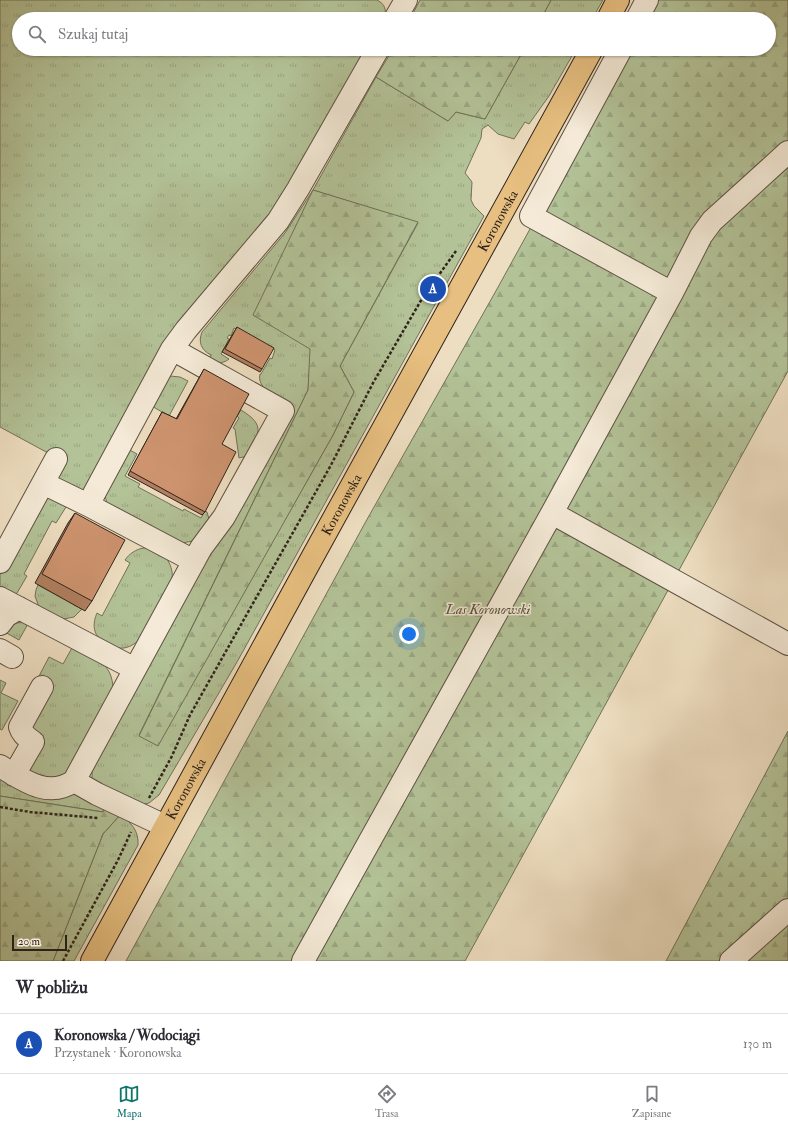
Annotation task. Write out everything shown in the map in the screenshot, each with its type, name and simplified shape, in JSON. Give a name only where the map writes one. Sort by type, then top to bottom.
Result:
[{"type":"main road","points":[[612,12],[618,0]]},
{"type":"main road","name":"Koronowska","points":[[92,961],[588,56]]},
{"type":"lane","points":[[641,12],[647,0]]},
{"type":"lane","points":[[88,505],[172,349],[186,330],[278,221],[374,56]]},
{"type":"lane","points":[[617,56],[531,216],[672,293]]},
{"type":"lane","points":[[303,961],[552,513],[672,293],[701,236],[712,221],[788,152]]},
{"type":"lane","points":[[42,687],[20,726],[21,731],[25,736],[33,742],[7,770],[29,783],[42,788],[62,788],[74,781],[194,561],[208,538],[224,517],[283,411],[172,349]]},
{"type":"lane","points":[[0,562],[56,459]]},
{"type":"lane","points":[[43,483],[194,561]]},
{"type":"lane","points":[[552,513],[788,644]]},
{"type":"lane","points":[[0,624],[6,616],[9,603],[135,669]]},
{"type":"lane","points":[[74,781],[96,794],[165,826]]},
{"type":"lane","points":[[731,961],[788,910]]},
{"type":"path","points":[[63,961],[172,756],[190,715],[331,465],[373,383],[423,297],[458,248]]},
{"type":"path","points":[[0,807],[30,812],[104,818]]},
{"type":"green space","points":[[0,0],[377,0],[382,3],[384,5],[385,12],[12,12],[12,56],[363,56],[277,206],[84,490],[79,492],[57,481],[61,460],[0,427]]},
{"type":"green space","points":[[420,0],[551,0],[545,12],[414,12]]},
{"type":"green space","points":[[551,0],[603,0],[596,12],[545,12]]},
{"type":"green space","name":"Las Koronowski","points":[[654,0],[788,0],[788,371],[465,961],[126,961],[365,523],[497,289],[625,56],[776,56],[776,12],[648,12]]},
{"type":"green space","points":[[389,56],[520,56],[485,119],[456,112],[448,121],[376,77]]},
{"type":"green space","points":[[520,56],[572,56],[549,96],[529,124],[525,122],[514,139],[498,134],[488,125],[482,129],[481,138],[465,173],[472,182],[471,200],[474,206],[484,216],[237,662],[159,795],[149,803],[140,805],[96,786],[92,779],[92,769],[208,553],[237,509],[293,405],[271,393],[262,385],[260,380],[260,374],[270,358],[272,359],[275,350],[234,328],[231,336],[229,335],[227,338],[229,339],[221,354],[229,359],[224,362],[216,362],[208,359],[211,355],[205,351],[201,345],[200,339],[202,332],[285,233],[313,190],[376,77],[448,121],[456,112],[485,119]],"holes":[[[313,190],[418,223],[340,366],[354,392],[333,435],[157,745],[139,735],[308,390],[311,349]]]},
{"type":"green space","points":[[313,190],[418,222],[340,366],[354,392],[333,435],[158,746],[139,736],[308,390],[310,349],[253,315]]},
{"type":"green space","points":[[170,376],[180,377],[188,381],[169,416],[150,405]]},
{"type":"green space","points":[[241,410],[254,421],[258,430],[257,436],[248,456],[239,458],[235,429],[233,428],[239,418],[237,416]]},
{"type":"green space","points":[[126,448],[137,454],[125,476],[140,484],[138,487],[183,511],[184,509],[201,518],[205,511],[207,512],[209,519],[193,541],[182,543],[107,503],[105,496]]},
{"type":"green space","points":[[46,496],[66,505],[66,507],[56,523],[52,521],[24,574],[27,576],[17,593],[15,595],[0,590],[0,572]]},
{"type":"green space","points":[[144,548],[153,548],[158,550],[166,557],[171,567],[171,583],[148,627],[136,643],[124,648],[115,647],[96,635],[94,624],[96,616],[97,613],[102,616],[130,563],[125,560],[133,552]]},
{"type":"green space","points":[[38,585],[82,609],[74,617],[63,619],[39,607],[35,596]]},
{"type":"green space","points":[[29,622],[19,640],[3,631],[16,623]]},
{"type":"green space","points":[[73,646],[95,658],[106,667],[110,673],[113,690],[68,776],[47,781],[30,771],[30,766],[45,743],[39,738],[32,727],[53,687],[38,678],[49,657],[63,664]]},
{"type":"green space","points":[[0,680],[6,683],[1,693],[18,701],[2,730],[0,729]]},
{"type":"green space","points":[[788,731],[788,961],[666,961]]},
{"type":"green space","points":[[0,773],[58,795],[76,794],[104,807],[103,812],[0,796]]},
{"type":"green space","points":[[0,796],[103,812],[104,807],[120,815],[103,834],[53,961],[0,961]]},
{"type":"green space","points":[[120,815],[134,827],[138,845],[74,961],[53,961],[103,834]]},
{"type":"building","points":[[237,327],[274,348],[262,369],[225,349]]},
{"type":"building","points":[[204,369],[249,394],[222,444],[236,452],[205,512],[130,471],[162,412],[177,419]]},
{"type":"building","points":[[75,513],[125,540],[92,601],[42,574]]},
{"type":"place","name":"Koronowska / Wodociągi","points":[[433,289]]}]
